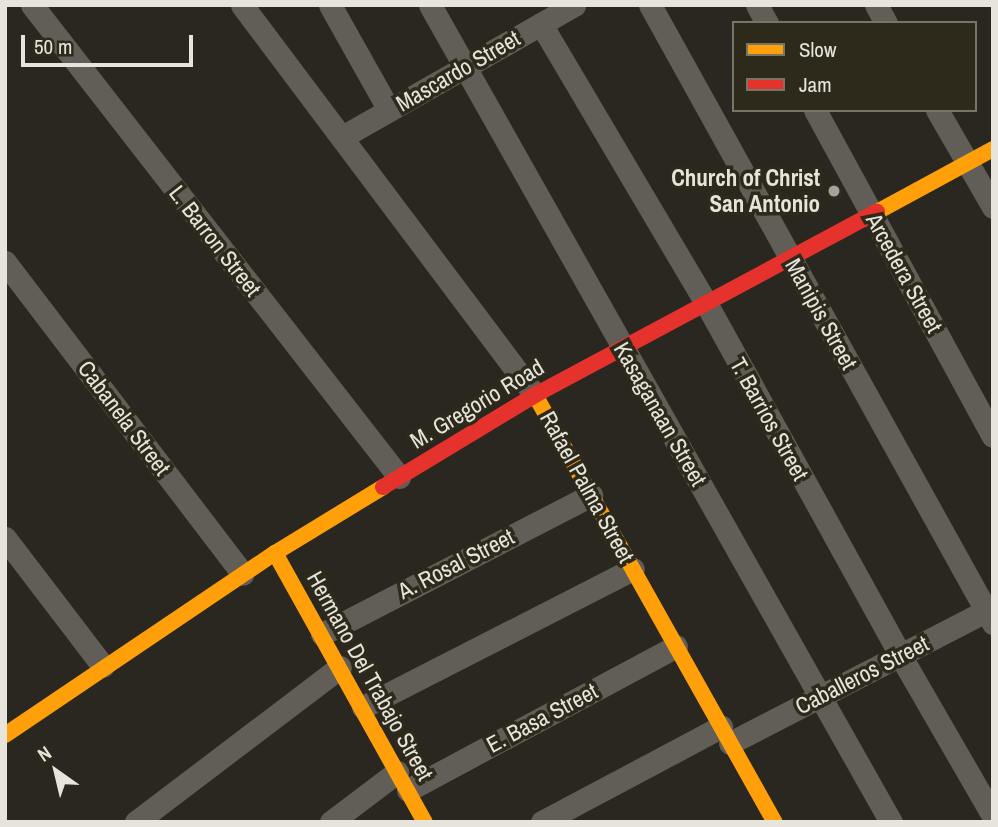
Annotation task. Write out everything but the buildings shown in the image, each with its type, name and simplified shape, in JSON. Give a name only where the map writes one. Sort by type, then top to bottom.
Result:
[{"type":"main road","name":"M. Gregorio Road","points":[[5,735],[103,666],[275,553],[535,395],[993,149]]},
{"type":"main road","name":"Rafael Palma Street","points":[[535,395],[726,735],[767,819]]},
{"type":"main road","name":"Hermano Del Trabajo Street","points":[[275,553],[425,822]]},
{"type":"street","name":"L. Barron Street","points":[[32,5],[399,477]]},
{"type":"street","name":"Rafael Palma Street","points":[[242,5],[535,395]]},
{"type":"street","points":[[330,5],[389,110]]},
{"type":"street","name":"Kasaganaan Street","points":[[430,5],[891,822]]},
{"type":"street","name":"Mascardo Street","points":[[342,137],[464,68],[547,15],[574,5]]},
{"type":"street","name":"Manipis Street","points":[[650,5],[990,613]]},
{"type":"street","points":[[757,5],[766,21]]},
{"type":"street","points":[[876,5],[885,21]]},
{"type":"street","name":"T. Barrios Street","points":[[547,15],[900,655],[993,816]]},
{"type":"street","name":"Arcedera Street","points":[[816,112],[993,436]]},
{"type":"street","points":[[938,112],[993,207]]},
{"type":"street","name":"Cabanela Street","points":[[5,262],[243,574]]},
{"type":"street","name":"A. Rosal Street","points":[[322,634],[591,495]]},
{"type":"street","points":[[5,538],[103,666]]},
{"type":"street","points":[[363,707],[633,569]]},
{"type":"street","name":"Caballeros Street","points":[[542,822],[726,735],[820,697],[900,655],[990,613]]},
{"type":"street","name":"E. Basa Street","points":[[331,822],[402,781],[676,646]]},
{"type":"street","points":[[136,822],[340,667]]},
{"type":"traffic: slow","points":[[877,212],[993,149]]},
{"type":"traffic: slow","points":[[535,395],[775,822]]},
{"type":"traffic: slow","points":[[5,735],[275,553],[383,487]]},
{"type":"traffic: slow","points":[[275,553],[425,822]]},
{"type":"traffic: jam","points":[[383,487],[535,395],[877,212]]},
{"type":"place","name":"Church of Christ San Antonio","points":[[834,191]]}]
